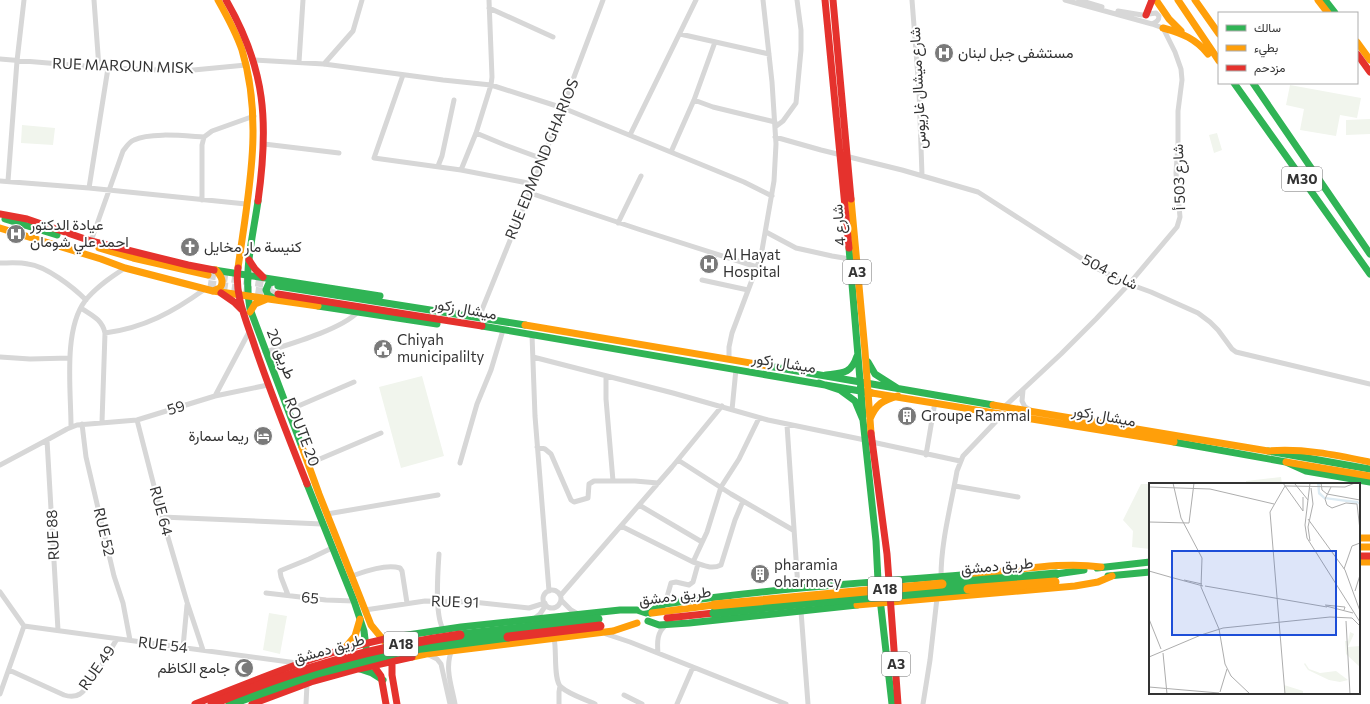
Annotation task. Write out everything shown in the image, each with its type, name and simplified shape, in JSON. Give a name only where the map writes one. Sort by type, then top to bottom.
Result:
[{"type":"main road","name":"ROUTE 20","points":[[218,0],[249,62],[254,116],[254,156],[238,266],[249,332],[322,524],[354,601],[364,631],[368,655],[380,672],[386,704]]},
{"type":"main road","name":"طريق 20","points":[[226,0],[240,27],[249,62],[259,85],[264,127],[264,144],[244,303],[289,410],[308,464],[365,610],[374,628],[389,650],[393,661],[392,675],[396,704]]},
{"type":"main road","name":"شارع 4","points":[[825,0],[843,155],[853,259],[857,329],[862,351],[866,420]]},
{"type":"main road","name":"شارع 4","points":[[833,0],[843,155]]},
{"type":"main road","points":[[1146,15],[1152,0]]},
{"type":"main road","points":[[1156,0],[1169,19],[1182,32],[1197,42],[1218,64]]},
{"type":"main road","points":[[1178,0],[1218,60]]},
{"type":"main road","points":[[1196,0],[1218,33]]},
{"type":"main road","points":[[1318,0],[1327,12]]},
{"type":"main road","points":[[1325,0],[1334,12]]},
{"type":"main road","points":[[1163,28],[1182,32]]},
{"type":"main road","points":[[1358,43],[1370,60]]},
{"type":"main road","points":[[1358,55],[1370,72]]},
{"type":"main road","name":"M30","points":[[1235,84],[1370,274]]},
{"type":"main road","name":"M30","points":[[1254,84],[1370,254]]},
{"type":"main road","points":[[0,214],[27,219],[214,282],[244,303],[267,299],[279,290]]},
{"type":"main road","points":[[0,218],[214,282],[234,302],[255,304],[261,300],[267,299]]},
{"type":"main road","points":[[0,223],[128,263],[214,282]]},
{"type":"main road","points":[[0,228],[101,259],[125,268],[214,282],[238,266]]},
{"type":"main road","points":[[214,282],[232,266],[238,266],[254,269],[279,290],[358,312],[453,326],[482,326]]},
{"type":"main road","points":[[248,268],[263,277]]},
{"type":"main road","name":"ميشال زكور","points":[[279,290],[478,316],[864,381],[935,402],[1033,412],[1268,452]]},
{"type":"main road","name":"ميشال زكور","points":[[279,290],[503,330],[864,391],[897,392],[1004,410],[1286,462]]},
{"type":"main road","points":[[819,383],[848,394],[853,399],[866,420],[878,403],[897,392],[875,374],[862,351],[851,369],[843,373],[826,375]]},
{"type":"main road","name":"A3","points":[[866,420],[882,554],[889,580],[898,704]]},
{"type":"main road","name":"A3","points":[[868,441],[886,543],[882,554],[878,581],[892,704]]},
{"type":"main road","points":[[1268,452],[1278,450],[1325,454],[1370,462]]},
{"type":"main road","points":[[1268,452],[1370,469]]},
{"type":"main road","points":[[1286,462],[1370,476]]},
{"type":"main road","points":[[1286,462],[1306,471],[1370,482]]},
{"type":"main road","points":[[882,554],[893,570],[900,576],[909,578]]},
{"type":"main road","points":[[852,583],[865,580],[872,575],[882,554]]},
{"type":"main road","name":"طريق دمشق","points":[[1055,578],[1101,567],[1149,562]]},
{"type":"main road","points":[[648,616],[656,608],[665,604],[798,588],[1058,566],[1086,565],[1101,567]]},
{"type":"main road","name":"طريق دمشق","points":[[230,704],[319,672],[406,650],[600,626],[648,616],[714,609],[827,601],[1055,578],[1112,576],[1149,572]]},
{"type":"main road","points":[[195,704],[302,663],[343,650],[366,643],[433,631],[632,610],[641,610],[655,624],[666,624],[1081,585],[1098,582],[1112,576]]},
{"type":"main road","points":[[924,578],[916,581],[913,587],[916,594],[924,599]]},
{"type":"main road","points":[[851,606],[859,601],[862,596],[860,589],[852,583]]},
{"type":"main road","points":[[893,625],[896,611],[905,601]]},
{"type":"main road","points":[[861,605],[870,606],[875,610],[883,626]]},
{"type":"main road","name":"طريق دمشق","points":[[212,704],[290,674],[342,658],[388,647],[443,637],[637,623],[648,616]]},
{"type":"main road","points":[[343,650],[355,636],[360,619]]},
{"type":"main road","points":[[252,704],[307,684],[374,665],[426,654],[554,638],[600,626]]},
{"type":"main road","points":[[364,631],[370,631],[374,628]]},
{"type":"main road","points":[[358,669],[372,673],[382,680]]},
{"type":"street","points":[[8,182],[17,61],[24,0]]},
{"type":"street","points":[[94,0],[100,68]]},
{"type":"street","points":[[299,62],[303,0]]},
{"type":"street","points":[[324,64],[353,31],[362,0]]},
{"type":"street","points":[[461,170],[476,132],[491,85],[489,0]]},
{"type":"street","name":"RUE EDMOND GHARIOS","points":[[478,316],[544,159],[603,0]]},
{"type":"street","points":[[630,135],[696,0]]},
{"type":"street","points":[[729,359],[729,347],[732,332],[757,267],[766,232],[775,170],[776,137],[772,82],[763,0]]},
{"type":"street","points":[[775,125],[788,115],[796,103],[801,50],[801,30],[797,0]]},
{"type":"street","name":"شارع ميشال غاريوس","points":[[912,0],[919,90],[922,175]]},
{"type":"street","points":[[1065,0],[1163,28]]},
{"type":"street","points":[[1079,0],[1126,13],[1146,15],[1156,13],[1159,16],[1158,21],[1152,24]]},
{"type":"street","points":[[489,8],[553,37]]},
{"type":"street","name":"شارع 503 أ","points":[[960,461],[1025,388],[1061,354],[1129,284],[1180,222],[1176,173],[1178,111],[1182,80],[1181,69],[1175,52],[1163,28]]},
{"type":"street","points":[[680,34],[769,54]]},
{"type":"street","points":[[671,152],[694,100],[715,42]]},
{"type":"street","name":"RUE MAROUN MISK","points":[[0,59],[100,68],[183,71],[249,62],[299,62],[491,85],[563,108],[744,182],[772,196]]},
{"type":"street","points":[[89,188],[108,68]]},
{"type":"street","points":[[403,75],[374,158],[438,166],[534,184]]},
{"type":"street","points":[[438,166],[442,156],[454,100]]},
{"type":"street","points":[[694,100],[775,125]]},
{"type":"street","points":[[91,241],[123,151],[134,140],[140,138],[167,136],[204,137],[212,131],[254,116]]},
{"type":"street","points":[[476,132],[544,159]]},
{"type":"street","points":[[202,200],[202,145],[204,137]]},
{"type":"street","name":"شارع 504","points":[[776,137],[922,175],[961,186],[981,194],[1098,269],[1129,284],[1198,313],[1210,322],[1236,352],[1370,384]]},
{"type":"street","points":[[264,144],[339,153]]},
{"type":"street","points":[[618,223],[641,176]]},
{"type":"street","points":[[0,181],[89,188],[246,204]]},
{"type":"street","points":[[530,193],[618,223],[757,267]]},
{"type":"street","points":[[766,232],[796,248],[853,259]]},
{"type":"street","points":[[0,263],[29,264],[40,267],[76,290],[86,300]]},
{"type":"street","points":[[71,426],[70,358],[74,326],[86,300],[101,284],[125,268]]},
{"type":"street","points":[[702,280],[748,290]]},
{"type":"street","points":[[105,333],[128,329],[166,315],[214,282]]},
{"type":"street","points":[[81,308],[99,320],[103,325],[105,333],[102,422]]},
{"type":"street","points":[[265,352],[347,321],[358,312]]},
{"type":"street","points":[[460,463],[477,404],[491,370],[503,330]]},
{"type":"street","points":[[215,396],[249,332]]},
{"type":"street","points":[[532,335],[537,448],[548,591],[544,596],[545,604],[540,614],[532,620]]},
{"type":"street","points":[[0,357],[30,359],[70,358]]},
{"type":"street","points":[[533,357],[722,406],[759,418],[926,455],[960,461],[942,548],[941,577]]},
{"type":"street","points":[[732,410],[736,369]]},
{"type":"street","points":[[606,376],[606,399],[613,481]]},
{"type":"street","points":[[289,410],[354,382]]},
{"type":"street","name":"59","points":[[0,464],[71,426],[137,420],[215,396],[268,385]]},
{"type":"street","points":[[1025,388],[1022,394],[1022,401],[1025,407],[1033,412]]},
{"type":"street","points":[[926,455],[935,402]]},
{"type":"street","points":[[545,604],[551,608],[560,604],[561,597],[722,406]]},
{"type":"street","points":[[665,604],[671,583],[676,582],[689,585],[693,582],[696,563],[702,542],[707,532],[721,487],[739,459],[759,418]]},
{"type":"street","name":"RUE 64","points":[[137,420],[162,517],[203,650]]},
{"type":"street","name":"RUE 52","points":[[82,424],[86,457],[130,640]]},
{"type":"street","points":[[787,424],[798,588]]},
{"type":"street","points":[[308,464],[381,433]]},
{"type":"street","name":"RUE 88","points":[[47,440],[58,630]]},
{"type":"street","points":[[537,448],[545,449],[551,454],[573,501],[578,502],[588,498],[588,487],[591,482],[635,481],[658,483]]},
{"type":"street","points":[[678,460],[743,501],[793,530]]},
{"type":"street","points":[[955,486],[1018,497]]},
{"type":"street","points":[[327,514],[438,495]]},
{"type":"street","points":[[621,526],[696,563],[710,568],[716,567],[721,565],[735,520],[743,501]]},
{"type":"street","points":[[639,505],[702,542]]},
{"type":"street","points":[[162,517],[322,524]]},
{"type":"street","points":[[288,595],[280,572],[332,548]]},
{"type":"street","points":[[439,554],[439,622],[444,630]]},
{"type":"street","points":[[352,576],[382,568],[400,568],[402,571],[407,603]]},
{"type":"street","points":[[548,591],[557,591],[572,610],[579,615]]},
{"type":"street","points":[[0,592],[24,626],[0,694]]},
{"type":"street","name":"65","points":[[266,593],[326,600],[354,601]]},
{"type":"street","points":[[923,704],[938,598]]},
{"type":"street","points":[[433,631],[436,623],[438,601]]},
{"type":"street","name":"RUE 91","points":[[365,610],[407,603],[438,601],[473,602],[529,608],[545,604]]},
{"type":"street","name":"RUE 64","points":[[183,647],[187,602]]},
{"type":"street","points":[[801,611],[808,704]]},
{"type":"street","points":[[658,653],[658,637],[662,628],[666,624]]},
{"type":"street","name":"RUE 54","points":[[24,626],[302,663]]},
{"type":"street","points":[[600,626],[658,653],[786,704]]},
{"type":"street","points":[[554,638],[556,645],[557,678],[560,686],[559,704]]},
{"type":"street","name":"RUE 49","points":[[9,670],[64,695],[73,696],[80,694],[86,688],[117,639]]},
{"type":"street","points":[[450,704],[447,676],[448,663],[453,650]]},
{"type":"street","points":[[426,654],[437,659],[441,664],[447,676],[455,704]]},
{"type":"street","points":[[677,704],[693,667]]},
{"type":"street","points":[[306,704],[307,684]]},
{"type":"street","points":[[560,686],[568,692],[595,704]]},
{"type":"street","points":[[624,695],[642,704]]},
{"type":"shaded area","points":[[1290,85],[1361,98],[1357,118],[1340,115],[1336,136],[1300,130],[1304,109],[1286,105]]},
{"type":"shaded area","points":[[1370,119],[1370,134],[1346,135],[1346,120]]},
{"type":"shaded area","points":[[22,125],[55,128],[53,145],[21,143]]},
{"type":"shaded area","points":[[1217,133],[1222,150],[1214,153],[1209,135]]},
{"type":"shaded area","points":[[422,376],[444,456],[401,468],[379,387]]},
{"type":"shaded area","points":[[1281,477],[1282,483],[1246,483],[1246,481]]},
{"type":"shaded area","points":[[1141,484],[1149,484],[1149,549],[1132,547],[1133,531],[1123,520]]},
{"type":"shaded area","points":[[269,613],[287,616],[280,654],[263,650]]},
{"type":"tunnel","points":[[208,275],[273,285]]},
{"type":"tunnel","points":[[208,284],[278,294]]},
{"type":"traffic: fast","points":[[1325,0],[1334,12]]},
{"type":"traffic: fast","points":[[1235,84],[1370,274]]},
{"type":"traffic: fast","points":[[1254,84],[1370,254]]},
{"type":"traffic: fast","points":[[258,201],[248,268],[248,295],[250,309],[302,447]]},
{"type":"traffic: fast","points":[[5,219],[57,235]]},
{"type":"traffic: fast","points":[[849,248],[863,416]]},
{"type":"traffic: fast","points":[[214,270],[380,296]]},
{"type":"traffic: fast","points":[[275,299],[268,295],[266,290],[269,283],[278,281]]},
{"type":"traffic: fast","points":[[278,286],[525,325]]},
{"type":"traffic: fast","points":[[318,306],[437,324]]},
{"type":"traffic: fast","points":[[482,326],[872,393]]},
{"type":"traffic: fast","points":[[826,375],[846,372],[855,362],[857,356]]},
{"type":"traffic: fast","points":[[868,362],[875,374],[897,388]]},
{"type":"traffic: fast","points":[[768,366],[993,405]]},
{"type":"traffic: fast","points":[[819,383],[840,390],[855,401],[863,420],[876,541],[878,581],[892,704]]},
{"type":"traffic: fast","points":[[1174,442],[1286,462],[1306,471],[1370,482]]},
{"type":"traffic: fast","points":[[1268,451],[1370,469]]},
{"type":"traffic: fast","points":[[307,484],[354,601],[364,631],[366,647]]},
{"type":"traffic: fast","points":[[1097,568],[1149,562]]},
{"type":"traffic: fast","points":[[1056,574],[1084,570]]},
{"type":"traffic: fast","points":[[1108,576],[1149,572]]},
{"type":"traffic: fast","points":[[650,613],[656,608],[665,604],[742,594],[820,586],[975,574]]},
{"type":"traffic: fast","points":[[942,584],[1056,574]]},
{"type":"traffic: fast","points":[[714,613],[816,602],[968,589]]},
{"type":"traffic: fast","points":[[648,621],[659,625],[689,623],[857,605]]},
{"type":"traffic: fast","points":[[401,636],[461,627],[620,610],[637,610],[646,613]]},
{"type":"traffic: fast","points":[[460,635],[598,619]]},
{"type":"traffic: fast","points":[[230,704],[314,674],[406,650],[508,637]]},
{"type":"traffic: fast","points":[[360,669],[372,673],[383,680]]},
{"type":"traffic: slow","points":[[218,0],[234,30],[242,50],[249,77],[252,104],[252,159],[238,268]]},
{"type":"traffic: slow","points":[[1156,0],[1169,19],[1181,31]]},
{"type":"traffic: slow","points":[[1178,0],[1218,60]]},
{"type":"traffic: slow","points":[[1195,0],[1218,33]]},
{"type":"traffic: slow","points":[[1318,0],[1327,12]]},
{"type":"traffic: slow","points":[[1163,28],[1188,37],[1199,44],[1208,54]]},
{"type":"traffic: slow","points":[[1358,43],[1370,60]]},
{"type":"traffic: slow","points":[[851,199],[871,433]]},
{"type":"traffic: slow","points":[[0,228],[101,259],[125,268],[213,291],[318,306]]},
{"type":"traffic: slow","points":[[99,248],[133,258],[208,275]]},
{"type":"traffic: slow","points":[[213,291],[220,288],[222,283],[216,270]]},
{"type":"traffic: slow","points":[[250,312],[255,304],[267,299]]},
{"type":"traffic: slow","points":[[525,325],[768,366]]},
{"type":"traffic: slow","points":[[872,393],[1174,442]]},
{"type":"traffic: slow","points":[[870,419],[881,403],[898,396]]},
{"type":"traffic: slow","points":[[993,405],[1268,451],[1307,451],[1370,462]]},
{"type":"traffic: slow","points":[[302,447],[371,625],[385,642]]},
{"type":"traffic: slow","points":[[1286,462],[1370,476]]},
{"type":"traffic: slow","points":[[1360,538],[1370,538]]},
{"type":"traffic: slow","points":[[1360,547],[1370,547]]},
{"type":"traffic: slow","points":[[1360,562],[1370,562]]},
{"type":"traffic: slow","points":[[975,574],[1070,565],[1101,567]]},
{"type":"traffic: slow","points":[[857,605],[1075,586],[1098,582],[1112,576]]},
{"type":"traffic: slow","points":[[968,589],[1055,582]]},
{"type":"traffic: slow","points":[[714,605],[942,584]]},
{"type":"traffic: slow","points":[[652,613],[714,605]]},
{"type":"traffic: slow","points":[[345,648],[355,636],[360,619]]},
{"type":"traffic: slow","points":[[412,657],[613,631],[637,623]]},
{"type":"traffic: jam","points":[[226,0],[239,25],[249,50],[257,73],[261,97],[263,146],[258,201]]},
{"type":"traffic: jam","points":[[825,0],[849,248]]},
{"type":"traffic: jam","points":[[833,0],[851,199]]},
{"type":"traffic: jam","points":[[1146,15],[1152,0]]},
{"type":"traffic: jam","points":[[1358,55],[1370,72]]},
{"type":"traffic: jam","points":[[0,214],[27,219],[91,241],[214,270]]},
{"type":"traffic: jam","points":[[249,260],[263,277]]},
{"type":"traffic: jam","points":[[238,268],[238,288],[245,318],[261,365],[307,484]]},
{"type":"traffic: jam","points":[[221,293],[241,309]]},
{"type":"traffic: jam","points":[[278,294],[482,326]]},
{"type":"traffic: jam","points":[[871,433],[887,554],[898,704]]},
{"type":"traffic: jam","points":[[1360,556],[1370,556]]},
{"type":"traffic: jam","points":[[667,618],[714,613]]},
{"type":"traffic: jam","points":[[508,637],[600,626]]},
{"type":"traffic: jam","points":[[212,704],[303,670],[334,661],[396,646],[460,635]]},
{"type":"traffic: jam","points":[[195,704],[322,656],[374,641],[401,636]]},
{"type":"traffic: jam","points":[[392,657],[392,675],[397,704]]},
{"type":"traffic: jam","points":[[252,704],[311,682],[358,669],[412,657]]},
{"type":"traffic: jam","points":[[371,662],[381,676],[386,704]]},
{"type":"place","name":"مستشفى جبل لبنان","points":[[944,53]]},
{"type":"place","name":"عيادة الدكتور احمد علي شومان","points":[[16,234]]},
{"type":"place","name":"كنيسة مار مخايل","points":[[190,247]]},
{"type":"place","name":"Al Hayat Hospital","points":[[709,264]]},
{"type":"place","name":"Chiyah municipalilty","points":[[383,349]]},
{"type":"place","name":"Groupe Rammal","points":[[907,416]]},
{"type":"place","name":"ريما سمارة","points":[[263,436]]},
{"type":"place","name":"pharamia oharmacy","points":[[760,574]]},
{"type":"place","name":"جامع الكاظم","points":[[244,668]]}]
